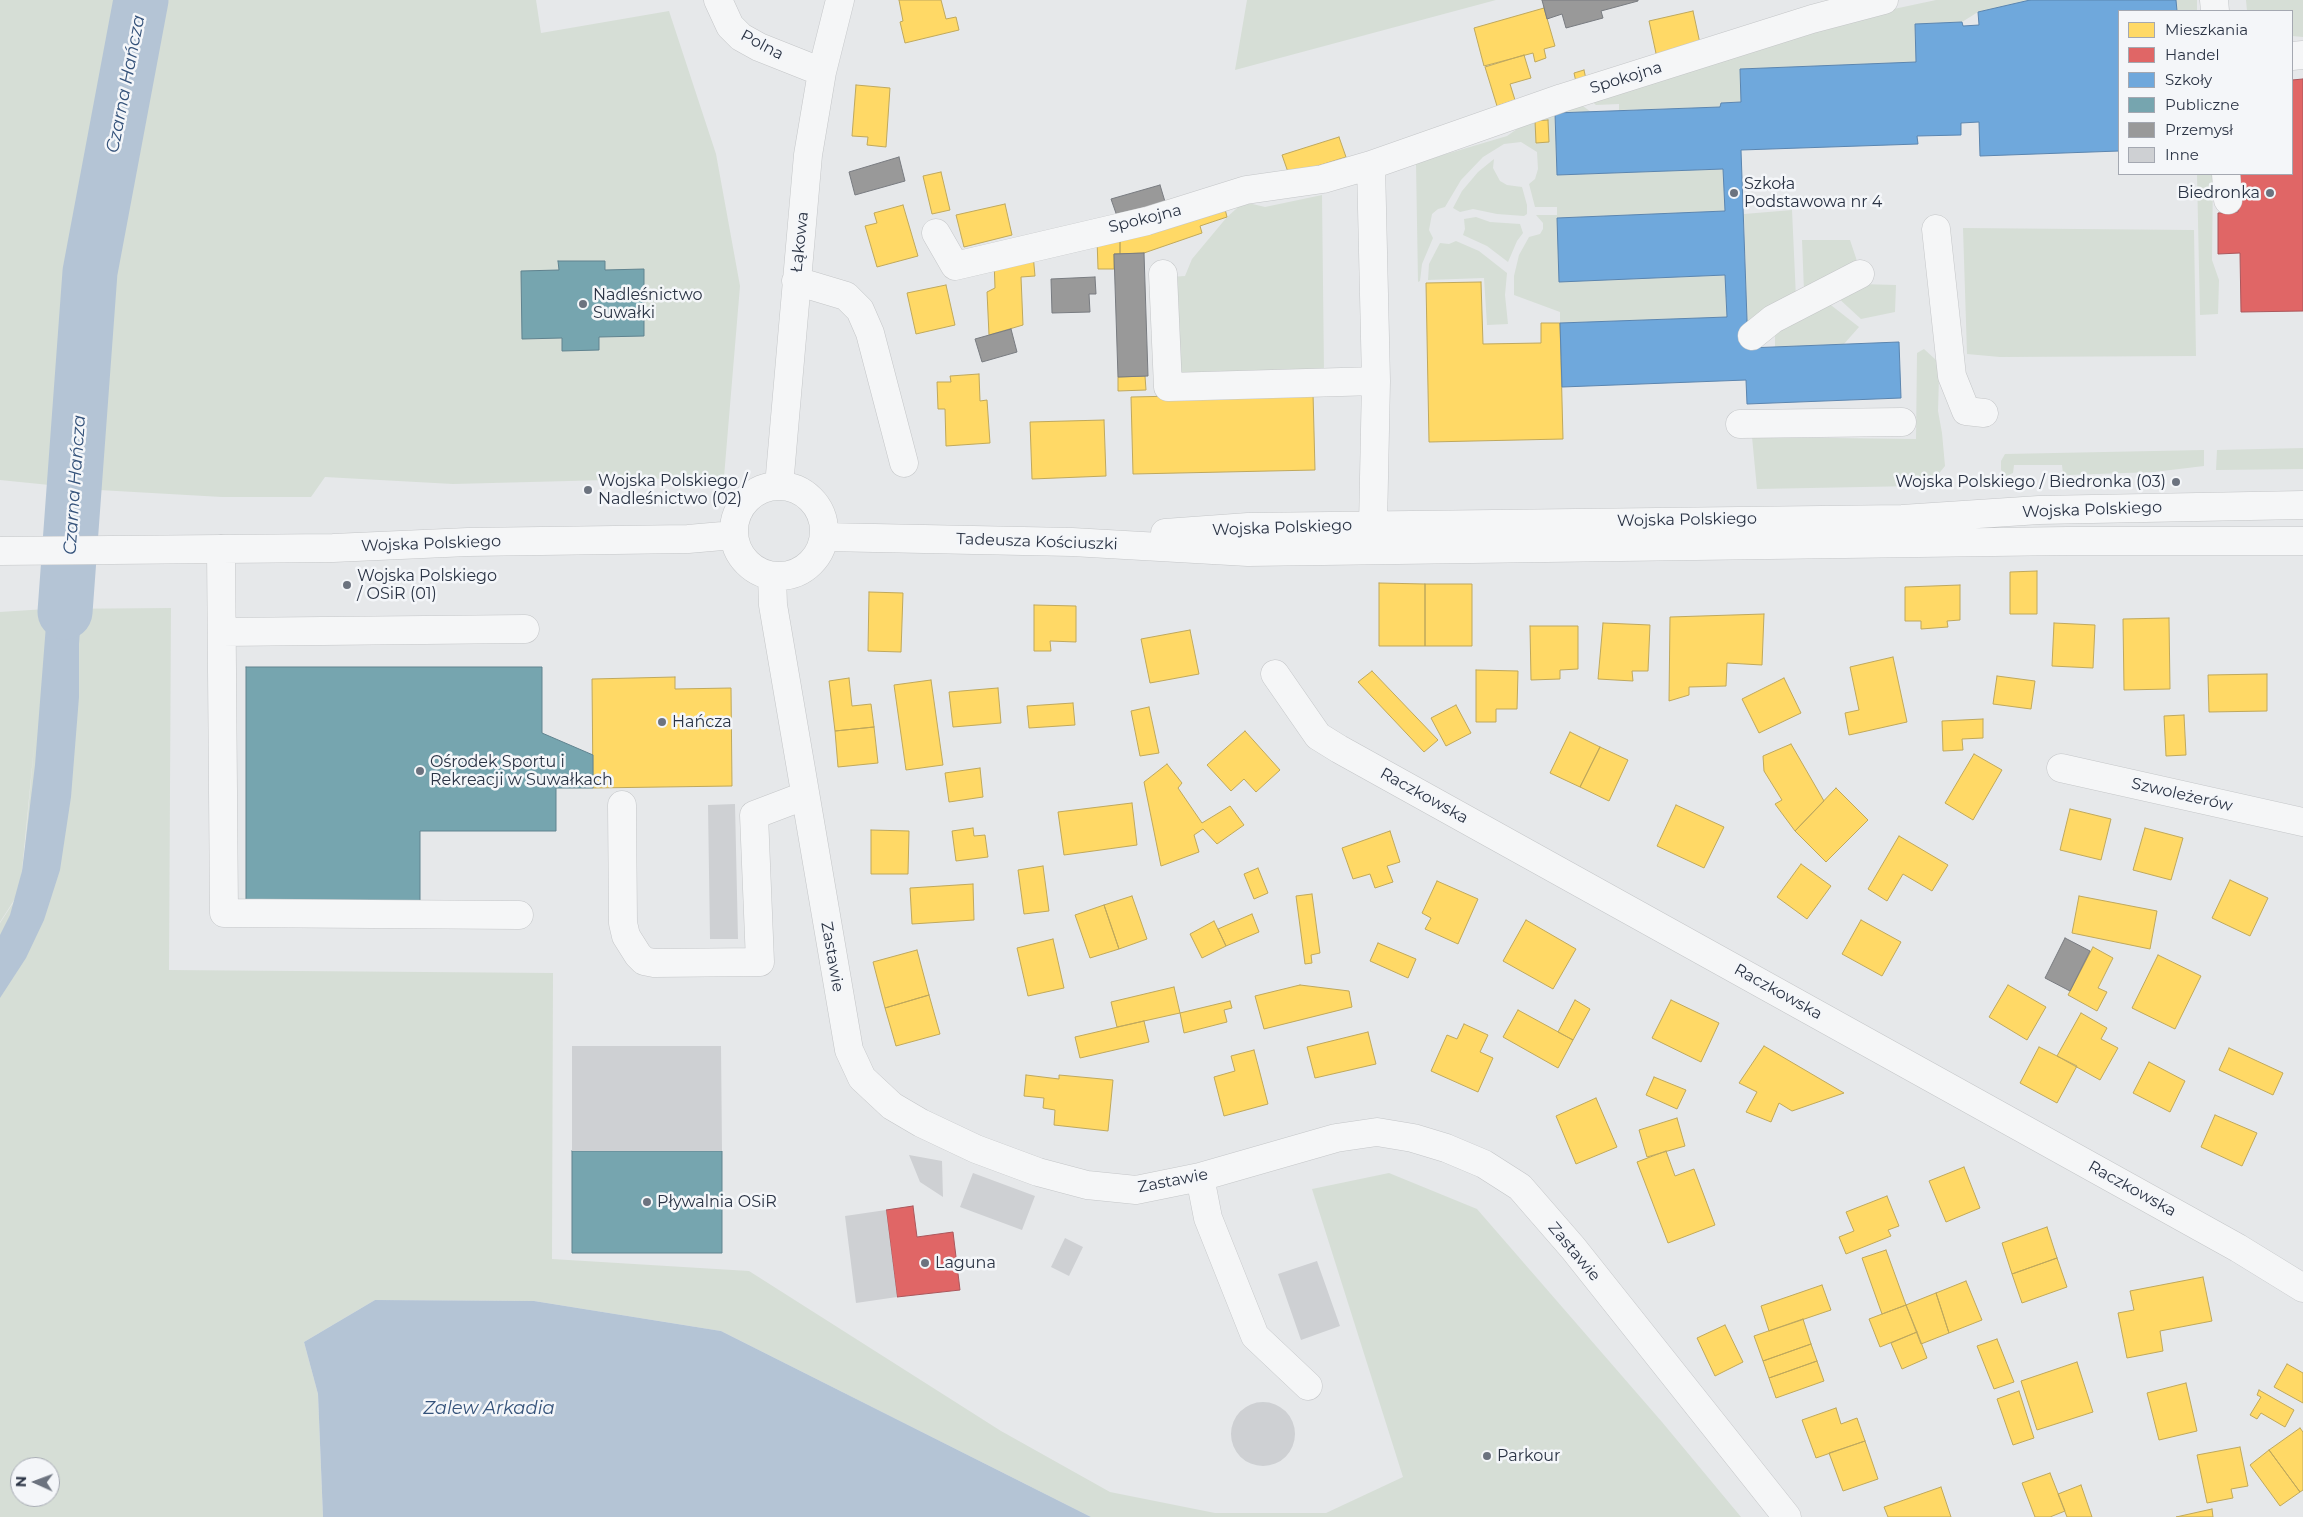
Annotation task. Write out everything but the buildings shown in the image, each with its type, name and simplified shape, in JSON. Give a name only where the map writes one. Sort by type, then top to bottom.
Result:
[{"type":"street","name":"Polna","points":[[718,0],[726,20],[741,37],[759,47],[822,72]]},
{"type":"street","name":"Łąkowa","points":[[779,486],[808,155],[822,72],[840,0]]},
{"type":"street","name":"Spokojna","points":[[936,233],[955,266],[1146,221],[1246,190],[1323,179],[1371,165],[1572,95],[1812,19],[1884,0]]},
{"type":"street","points":[[1371,165],[1376,381],[1373,526]]},
{"type":"street","points":[[1936,229],[1952,376],[1966,412],[1984,413]]},
{"type":"street","points":[[1163,274],[1168,387],[1376,381]]},
{"type":"street","points":[[1752,336],[1773,319],[1860,274]]},
{"type":"street","points":[[796,281],[846,296],[860,310],[870,333],[904,463]]},
{"type":"street","points":[[1740,424],[1902,422]]},
{"type":"street","points":[[779,486],[799,489],[811,498],[820,509],[824,523],[825,537],[817,557],[801,572],[787,576],[772,576],[757,571],[745,561],[737,548],[734,535],[736,517],[743,503],[755,492],[779,486]]},
{"type":"street","name":"Wojska Polskiego","points":[[1072,542],[1234,527],[1902,519],[2039,510],[2303,505]]},
{"type":"street","name":"Wojska Polskiego","points":[[0,551],[333,548],[468,542],[680,539],[734,535]]},
{"type":"street","name":"Tadeusza Kościuszki","points":[[825,537],[1072,542],[1248,552]]},
{"type":"street","name":"Wojska Polskiego","points":[[1248,552],[2303,541]]},
{"type":"street","points":[[221,549],[224,913],[519,915]]},
{"type":"street","name":"Zastawie","points":[[772,576],[773,606],[841,1014],[849,1050],[862,1078],[892,1106],[921,1123],[976,1149],[1038,1172],[1087,1185],[1136,1190],[1200,1177],[1336,1138],[1377,1132],[1413,1138],[1446,1148],[1484,1164],[1520,1187],[1573,1248],[1787,1517]]},
{"type":"street","points":[[222,632],[525,629]]},
{"type":"street","name":"Raczkowska","points":[[1276,674],[1318,736],[1339,749],[2238,1248],[2303,1288]]},
{"type":"street","name":"Szwoleżerów","points":[[2061,768],[2303,822]]},
{"type":"street","points":[[622,805],[623,923],[626,936],[638,955],[644,961],[654,962],[760,962],[754,815],[804,796]]},
{"type":"street","points":[[1200,1177],[1208,1218],[1255,1336],[1308,1386]]},
{"type":"shaded area","points":[[0,0],[536,0],[541,33],[669,11],[716,154],[740,286],[724,477],[453,484],[325,477],[311,497],[222,497],[99,490],[0,480]]},
{"type":"shaded area","points":[[1247,0],[1496,0],[1235,70]]},
{"type":"shaded area","points":[[1936,0],[2030,0],[1978,12],[1962,22],[1915,24],[1916,62],[1740,69],[1741,102],[1721,103],[1720,107],[1619,110],[1619,104],[1596,105],[1589,99],[1861,16]]},
{"type":"shaded area","points":[[2176,0],[2197,0],[2197,10],[2177,10]]},
{"type":"shaded area","points":[[2246,0],[2303,0],[2303,37],[2293,36],[2293,10],[2247,10]]},
{"type":"shaded area","points":[[1579,103],[1591,112],[1555,113],[1557,175],[1723,169],[1725,211],[1558,218],[1560,281],[1725,275],[1727,317],[1560,323],[1560,312],[1514,295],[1514,276],[1519,255],[1529,237],[1540,234],[1543,229],[1543,223],[1536,215],[1557,215],[1557,207],[1535,207],[1529,184],[1535,179],[1538,169],[1537,152],[1521,142],[1504,144],[1483,157],[1461,180],[1445,207],[1438,209],[1432,214],[1429,230],[1433,238],[1422,264],[1420,281],[1418,282],[1416,163],[1507,136],[1537,115]]},
{"type":"shaded area","points":[[1494,159],[1493,168],[1500,181],[1507,185],[1522,187],[1527,205],[1527,214],[1524,216],[1497,214],[1473,209],[1460,212],[1453,208],[1462,191],[1478,172]]},
{"type":"shaded area","points":[[2197,175],[2213,175],[2212,260],[2219,280],[2218,314],[2200,315]]},
{"type":"shaded area","points":[[1322,195],[1324,373],[1174,374],[1170,277],[1185,276],[1192,259],[1227,217],[1244,202],[1265,207]]},
{"type":"shaded area","points":[[1792,210],[1796,298],[1747,324],[1744,214]]},
{"type":"shaded area","points":[[1476,217],[1490,222],[1520,224],[1523,233],[1517,241],[1508,262],[1487,246],[1463,235],[1465,229],[1464,219]]},
{"type":"shaded area","points":[[1963,228],[2194,230],[2196,356],[2000,357],[1967,354]]},
{"type":"shaded area","points":[[1802,240],[1850,240],[1859,267],[1804,291]]},
{"type":"shaded area","points":[[1456,241],[1479,251],[1507,273],[1505,295],[1508,324],[1487,325],[1484,278],[1428,280],[1429,264],[1440,243],[1449,244]]},
{"type":"shaded area","points":[[1860,284],[1896,285],[1895,312],[1861,319],[1836,296]]},
{"type":"shaded area","points":[[1827,302],[1859,327],[1844,344],[1775,347],[1775,328]]},
{"type":"shaded area","points":[[1924,349],[1936,360],[1939,377],[1938,411],[1945,466],[1932,482],[1916,486],[1757,489],[1752,437],[1916,439],[1917,353]]},
{"type":"shaded area","points":[[2303,448],[2303,469],[2216,470],[2217,450]]},
{"type":"shaded area","points":[[2204,450],[2204,466],[2154,472],[2068,475],[2063,474],[2062,465],[2014,465],[2013,473],[2006,476],[2001,470],[2001,461],[2005,454]]},
{"type":"shaded area","points":[[171,608],[169,970],[553,973],[552,1259],[749,1271],[1001,1431],[1110,1492],[1215,1513],[1326,1513],[1403,1477],[1312,1189],[1389,1173],[1477,1209],[1662,1422],[1741,1517],[1091,1517],[721,1331],[534,1301],[375,1300],[304,1342],[318,1394],[323,1517],[0,1517],[0,923],[21,891],[35,736],[20,891],[0,922],[0,612],[46,609]]},
{"type":"water","points":[[52,549],[86,549],[79,644],[79,697],[71,797],[60,870],[44,920],[26,958],[0,998],[0,935],[10,915],[22,871],[35,765]]},
{"type":"water","name":"Zalew Arkadia","points":[[375,1300],[534,1301],[721,1331],[1091,1517],[323,1517],[318,1394],[304,1342]]},
{"type":"waterway","name":"Czarna Hańcza","points":[[65,612],[90,272],[141,0]]},
{"type":"place","name":"Szkoła Podstawowa nr 4","points":[[1734,193]]},
{"type":"place","name":"Biedronka","points":[[2270,193]]},
{"type":"place","name":"Nadleśnictwo Suwałki","points":[[583,304]]},
{"type":"place","name":"Wojska Polskiego / Biedronka (03)","points":[[2176,482]]},
{"type":"place","name":"Wojska Polskiego / Nadleśnictwo (02)","points":[[588,490]]},
{"type":"place","name":"Wojska Polskiego / OSiR (01)","points":[[347,585]]},
{"type":"place","name":"Hańcza","points":[[662,722]]},
{"type":"place","name":"Ośrodek Sportu i Rekreacji w Suwałkach","points":[[420,771]]},
{"type":"place","name":"Pływalnia OSiR","points":[[647,1202]]},
{"type":"place","name":"Laguna","points":[[925,1263]]},
{"type":"place","name":"Parkour","points":[[1487,1456]]}]
